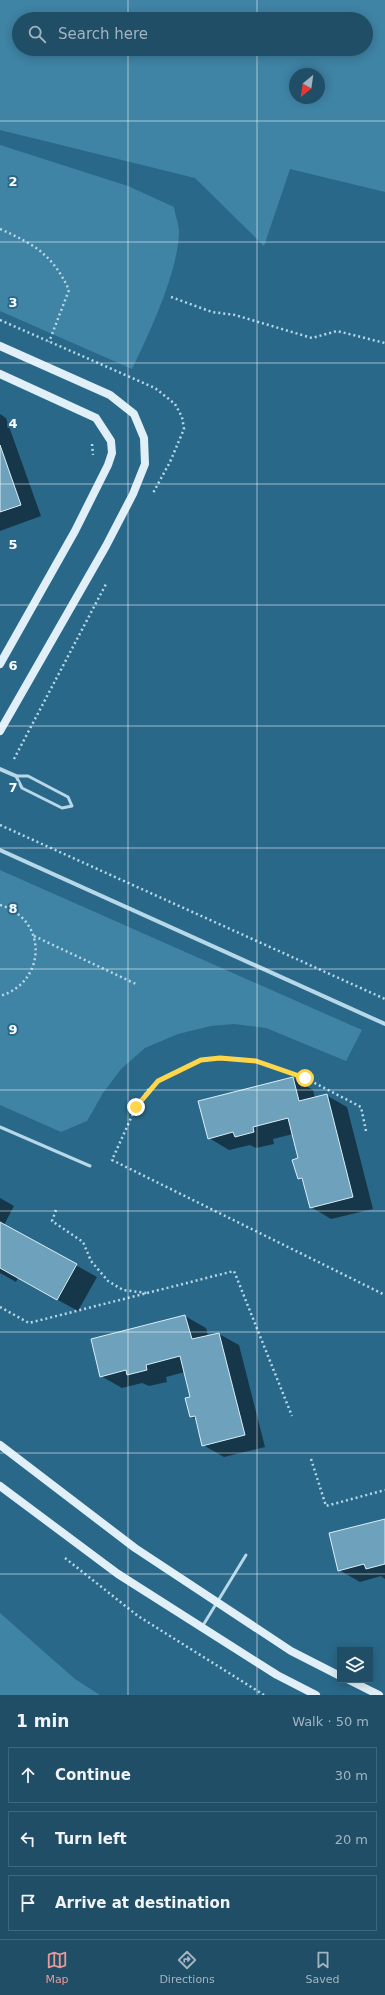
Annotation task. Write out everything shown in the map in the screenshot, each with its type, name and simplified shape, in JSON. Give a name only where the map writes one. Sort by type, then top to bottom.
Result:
[{"type":"street","points":[[0,346],[110,395],[134,414],[144,438],[145,464],[133,494],[106,546],[0,731]]},
{"type":"street","points":[[0,374],[96,418],[111,441],[112,453],[108,465],[75,531],[0,664]]},
{"type":"street","points":[[0,768],[16,776]]},
{"type":"street","points":[[0,850],[385,1024]]},
{"type":"street","points":[[0,1445],[135,1548],[291,1651],[337,1674]]},
{"type":"street","points":[[0,1486],[118,1574],[277,1675],[316,1695]]},
{"type":"street","points":[[355,1683],[380,1695]]},
{"type":"lane","points":[[16,776],[28,776],[68,796],[72,806],[62,808],[22,788],[16,776]]},
{"type":"lane","points":[[0,1127],[90,1166]]},
{"type":"lane","points":[[202,1627],[246,1554]]},
{"type":"path","points":[[0,229],[40,249],[62,276],[69,290],[49,342]]},
{"type":"path","points":[[171,297],[212,312],[235,315],[312,338],[337,331],[385,343]]},
{"type":"path","points":[[92,438],[93,459]]},
{"type":"path","points":[[0,825],[385,999]]},
{"type":"path","points":[[0,905],[9,908],[22,916],[31,928],[35,943],[36,958],[31,972],[22,984],[10,993],[0,996]]},
{"type":"path","points":[[33,936],[138,985]]},
{"type":"path","points":[[366,1131],[362,1107],[305,1078],[256,1061],[220,1058],[201,1060],[158,1081],[148,1090],[136,1107],[112,1160],[385,1295]]},
{"type":"path","points":[[56,1210],[52,1221],[83,1242],[91,1261],[108,1281],[123,1290],[149,1293]]},
{"type":"path","points":[[0,1307],[29,1323],[234,1271],[292,1416]]},
{"type":"path","points":[[311,1459],[326,1506],[385,1490]]},
{"type":"path","points":[[60,1554],[138,1616],[264,1695]]},
{"type":"shaded area","points":[[0,0],[385,0],[385,192],[290,169],[264,246],[195,178],[0,130]]},
{"type":"shaded area","points":[[0,145],[128,186],[174,207],[179,232],[174,265],[155,320],[132,369],[0,311]]},
{"type":"shaded area","points":[[0,870],[362,1030],[346,1061],[266,1028],[234,1024],[211,1026],[178,1034],[145,1048],[121,1069],[103,1093],[87,1121],[61,1132],[0,1105]]},
{"type":"shaded area","points":[[0,1613],[75,1679],[100,1695],[0,1695]]},
{"type":"building","points":[[0,445],[21,505],[0,512]]},
{"type":"building","points":[[293,1077],[299,1101],[327,1094],[353,1197],[310,1208],[302,1178],[298,1179],[292,1160],[298,1158],[288,1118],[253,1127],[254,1132],[235,1137],[233,1132],[208,1139],[198,1101]]},
{"type":"building","points":[[0,1222],[77,1264],[57,1300],[0,1268]]},
{"type":"building","points":[[185,1315],[192,1339],[219,1333],[245,1435],[202,1446],[195,1416],[190,1417],[185,1398],[190,1397],[180,1356],[146,1365],[147,1370],[127,1375],[126,1370],[100,1377],[91,1339]]},
{"type":"building","points":[[385,1519],[385,1564],[366,1569],[364,1564],[338,1571],[329,1533]]},
{"type":"route","points":[[136,1107],[148,1090],[158,1081],[188,1065],[201,1060],[220,1058],[256,1061],[305,1078]]}]
